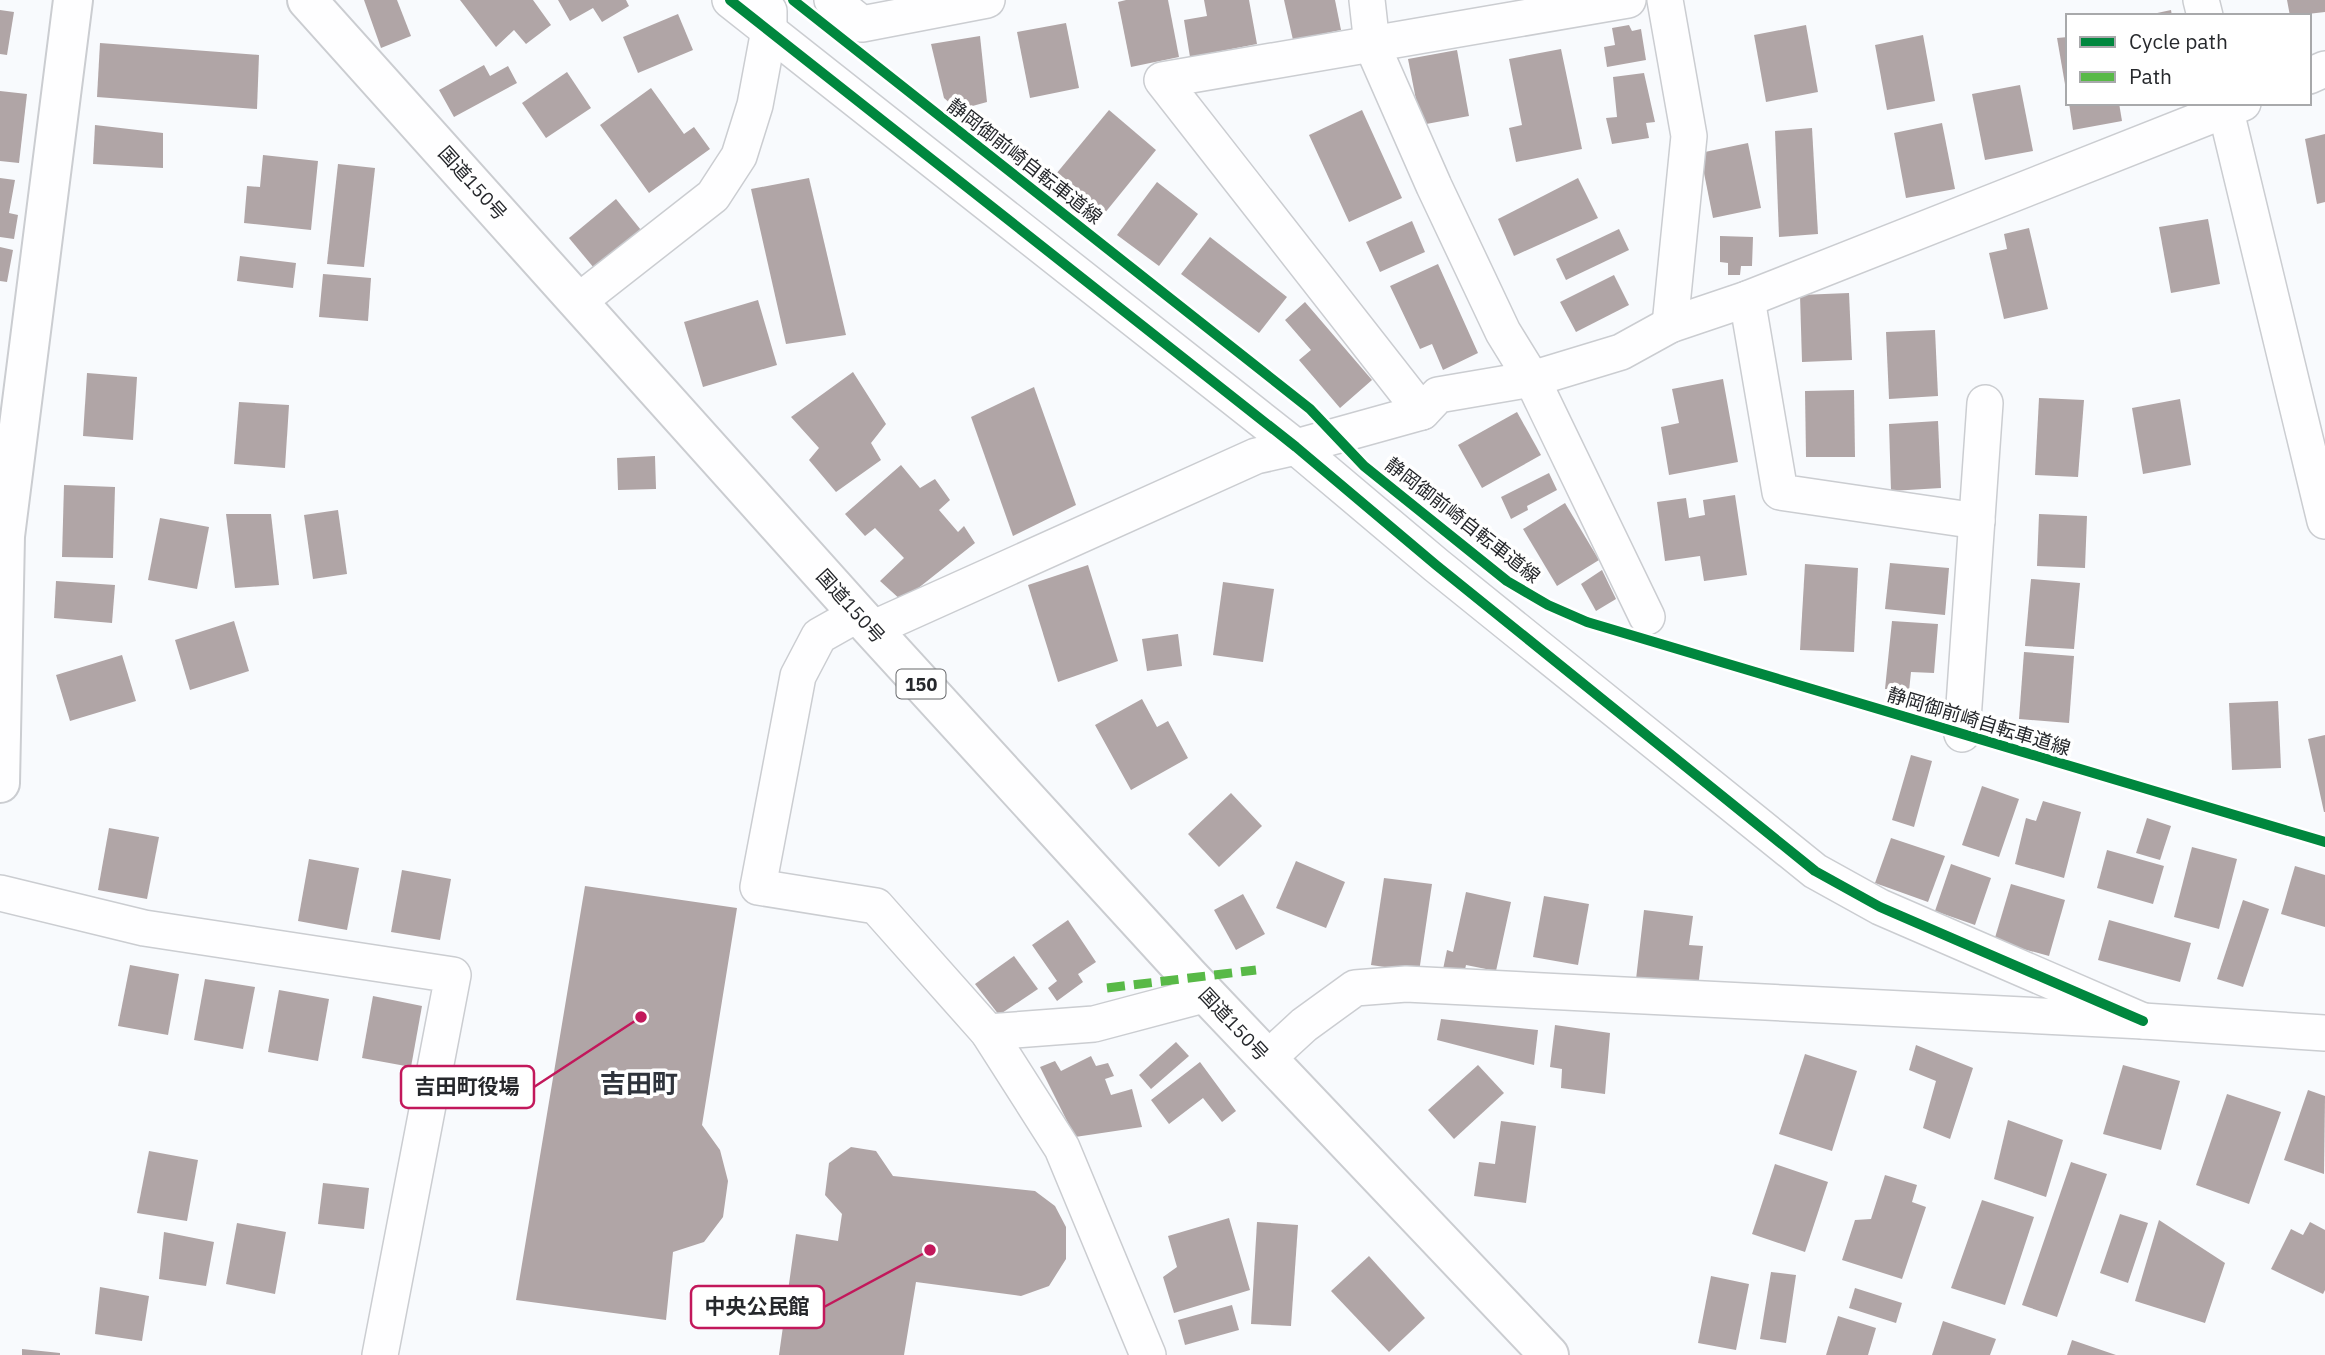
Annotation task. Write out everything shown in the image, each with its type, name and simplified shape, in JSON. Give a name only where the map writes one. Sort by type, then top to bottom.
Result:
[{"type":"main road","points":[[0,783],[8,444],[73,0]]},
{"type":"main road","name":"国道150号","points":[[307,0],[865,622],[1267,1059],[1549,1355]]},
{"type":"street","points":[[730,0],[769,15],[1296,447],[1446,574],[1815,871],[1880,907],[2143,1021]]},
{"type":"street","points":[[832,0],[862,24],[987,0]]},
{"type":"street","points":[[1367,0],[1372,45],[1434,187],[1503,332],[1532,379],[1647,617]]},
{"type":"street","points":[[1422,412],[1162,80],[1628,0]]},
{"type":"street","points":[[1665,0],[1689,136],[1670,325]]},
{"type":"street","points":[[579,301],[713,196],[739,156],[755,105],[769,15]]},
{"type":"street","points":[[1149,1355],[1062,1148],[988,1032],[876,906],[758,887],[798,676],[819,636],[865,622],[1256,456],[1422,412],[1438,395],[1532,379],[1621,352],[1670,325],[1747,299],[2231,106],[2325,521]]},
{"type":"street","points":[[1747,299],[1780,492],[1977,522]]},
{"type":"street","points":[[1962,734],[1985,403]]},
{"type":"street","points":[[0,893],[144,928],[453,975],[380,1355]]},
{"type":"street","points":[[1267,1059],[1304,1026],[1355,988],[1406,984],[2143,1021],[2325,1033]]},
{"type":"street","points":[[988,1032],[1094,1024],[1207,994]]},
{"type":"building","points":[[364,0],[397,0],[411,36],[381,48]]},
{"type":"building","points":[[460,0],[533,0],[551,25],[526,44],[514,30],[496,47]]},
{"type":"building","points":[[558,0],[626,0],[629,6],[602,22],[593,8],[570,21]]},
{"type":"building","points":[[1168,0],[1179,57],[1131,67],[1118,2]]},
{"type":"building","points":[[1204,0],[1249,0],[1257,44],[1190,57],[1184,20],[1207,16]]},
{"type":"building","points":[[1284,0],[1335,0],[1341,30],[1293,40]]},
{"type":"building","points":[[2287,0],[2325,0],[2325,12],[2290,14]]},
{"type":"building","points":[[0,10],[14,12],[7,55],[0,54]]},
{"type":"building","points":[[2171,10],[2172,14],[2153,14]]},
{"type":"building","points":[[678,14],[693,50],[638,73],[623,37]]},
{"type":"building","points":[[1066,23],[1079,88],[1030,98],[1017,32]]},
{"type":"building","points":[[1629,25],[1632,31],[1641,29],[1646,60],[1607,67],[1604,47],[1615,45],[1612,28]]},
{"type":"building","points":[[1806,25],[1818,92],[1766,102],[1754,35]]},
{"type":"building","points":[[1923,35],[1935,101],[1887,110],[1875,45]]},
{"type":"building","points":[[980,36],[987,102],[958,110],[944,98],[931,44]]},
{"type":"building","points":[[2066,37],[2066,90],[2057,38]]},
{"type":"building","points":[[100,43],[259,55],[257,109],[97,97]]},
{"type":"building","points":[[1561,49],[1582,149],[1516,162],[1509,128],[1522,125],[1509,59]]},
{"type":"building","points":[[1457,50],[1469,116],[1421,125],[1408,59]]},
{"type":"building","points":[[484,65],[490,76],[508,66],[517,83],[454,117],[439,90]]},
{"type":"building","points":[[567,72],[591,108],[546,138],[522,103]]},
{"type":"building","points":[[1644,73],[1655,122],[1646,123],[1649,138],[1612,144],[1606,118],[1617,117],[1613,77]]},
{"type":"building","points":[[2020,85],[2033,151],[1985,160],[1972,94]]},
{"type":"building","points":[[651,88],[684,134],[694,127],[710,149],[649,193],[600,125]]},
{"type":"building","points":[[0,91],[27,94],[19,163],[0,161]]},
{"type":"building","points":[[2069,105],[2119,105],[2122,121],[2073,130]]},
{"type":"building","points":[[1109,110],[1156,150],[1104,214],[1056,174]]},
{"type":"building","points":[[1362,110],[1402,198],[1349,222],[1309,135]]},
{"type":"building","points":[[1942,123],[1955,189],[1906,198],[1894,133]]},
{"type":"building","points":[[95,125],[163,133],[163,168],[93,164]]},
{"type":"building","points":[[1812,128],[1818,234],[1779,237],[1775,131]]},
{"type":"building","points":[[2325,134],[2325,202],[2317,204],[2305,139]]},
{"type":"building","points":[[1748,143],[1761,208],[1713,218],[1700,153]]},
{"type":"building","points":[[263,155],[318,161],[311,230],[244,223],[247,186],[260,187]]},
{"type":"building","points":[[338,164],[375,168],[364,267],[327,264]]},
{"type":"building","points":[[0,178],[15,180],[9,213],[18,215],[14,239],[0,237]]},
{"type":"building","points":[[809,178],[846,335],[786,344],[751,189]]},
{"type":"building","points":[[1578,178],[1598,218],[1514,256],[1498,219]]},
{"type":"building","points":[[1157,182],[1198,214],[1159,266],[1117,235]]},
{"type":"building","points":[[616,199],[641,230],[594,268],[569,238]]},
{"type":"building","points":[[2208,219],[2220,284],[2171,293],[2159,227]]},
{"type":"building","points":[[1412,221],[1425,252],[1380,272],[1366,242]]},
{"type":"building","points":[[2029,228],[2048,309],[2004,319],[1989,253],[2007,249],[2004,234]]},
{"type":"building","points":[[1619,229],[1629,250],[1566,280],[1556,259]]},
{"type":"building","points":[[1720,236],[1753,237],[1752,266],[1741,266],[1740,275],[1728,275],[1728,263],[1720,262]]},
{"type":"building","points":[[1210,237],[1287,297],[1259,333],[1181,274]]},
{"type":"building","points":[[0,247],[13,250],[7,282],[0,281]]},
{"type":"building","points":[[240,256],[296,263],[293,288],[237,281]]},
{"type":"building","points":[[1438,264],[1478,353],[1443,370],[1432,344],[1420,349],[1390,286]]},
{"type":"building","points":[[323,274],[371,278],[368,321],[319,317]]},
{"type":"building","points":[[1614,275],[1629,305],[1576,332],[1560,302]]},
{"type":"building","points":[[1849,293],[1852,360],[1802,362],[1800,295]]},
{"type":"building","points":[[758,300],[777,365],[703,387],[684,322]]},
{"type":"building","points":[[1305,302],[1372,380],[1340,408],[1299,360],[1311,350],[1285,320]]},
{"type":"building","points":[[1935,330],[1938,396],[1889,399],[1886,332]]},
{"type":"building","points":[[853,372],[886,424],[871,443],[881,460],[836,492],[809,460],[819,448],[791,417]]},
{"type":"building","points":[[87,373],[137,377],[133,440],[83,436]]},
{"type":"building","points":[[1723,379],[1738,462],[1669,475],[1661,427],[1679,423],[1672,389]]},
{"type":"building","points":[[1034,387],[1076,505],[1013,536],[971,417]]},
{"type":"building","points":[[1854,390],[1855,457],[1806,457],[1805,391]]},
{"type":"building","points":[[2039,398],[2084,400],[2078,477],[2035,475]]},
{"type":"building","points":[[2180,399],[2191,465],[2143,474],[2132,408]]},
{"type":"building","points":[[239,402],[289,405],[285,468],[234,464]]},
{"type":"building","points":[[1517,412],[1541,455],[1482,488],[1458,445]]},
{"type":"building","points":[[1938,421],[1941,488],[1891,491],[1889,424]]},
{"type":"building","points":[[655,456],[656,489],[618,490],[617,458]]},
{"type":"building","points":[[901,465],[920,488],[935,479],[950,500],[939,510],[958,532],[964,526],[975,543],[902,601],[880,581],[904,558],[875,528],[865,536],[845,514]]},
{"type":"building","points":[[1549,473],[1557,490],[1527,506],[1528,510],[1511,519],[1501,497]]},
{"type":"building","points":[[64,485],[115,487],[113,558],[62,557]]},
{"type":"building","points":[[1735,495],[1747,575],[1704,581],[1700,556],[1665,561],[1657,502],[1686,498],[1689,518],[1705,515],[1703,500]]},
{"type":"building","points":[[1565,503],[1599,560],[1557,586],[1523,529]]},
{"type":"building","points":[[338,510],[347,574],[313,579],[304,515]]},
{"type":"building","points":[[226,514],[271,514],[279,585],[235,588]]},
{"type":"building","points":[[2039,514],[2087,516],[2085,568],[2037,566]]},
{"type":"building","points":[[160,518],[209,527],[197,589],[148,580]]},
{"type":"building","points":[[1890,563],[1949,568],[1945,615],[1885,609]]},
{"type":"building","points":[[1805,564],[1858,568],[1854,652],[1800,650]]},
{"type":"building","points":[[1088,565],[1118,661],[1058,682],[1028,585]]},
{"type":"building","points":[[1602,570],[1616,599],[1596,611],[1581,584]]},
{"type":"building","points":[[2031,579],[2080,583],[2074,649],[2025,646]]},
{"type":"building","points":[[56,581],[115,585],[112,623],[54,618]]},
{"type":"building","points":[[1223,582],[1274,589],[1263,662],[1213,655]]},
{"type":"building","points":[[234,621],[249,671],[190,690],[175,640]]},
{"type":"building","points":[[1892,621],[1938,624],[1934,673],[1911,672],[1909,691],[1885,689]]},
{"type":"building","points":[[1178,634],[1182,666],[1147,671],[1142,639]]},
{"type":"building","points":[[2024,652],[2074,656],[2069,723],[2019,719]]},
{"type":"building","points":[[122,655],[136,701],[70,721],[56,675]]},
{"type":"building","points":[[1142,699],[1157,727],[1168,721],[1188,758],[1131,790],[1095,725]]},
{"type":"building","points":[[2278,701],[2281,768],[2232,770],[2229,703]]},
{"type":"building","points":[[2325,735],[2325,812],[2324,812],[2308,739]]},
{"type":"building","points":[[1911,755],[1932,761],[1914,827],[1892,820]]},
{"type":"building","points":[[1982,786],[2019,799],[1999,857],[1962,845]]},
{"type":"building","points":[[1231,793],[1262,826],[1219,867],[1188,834]]},
{"type":"building","points":[[2043,801],[2081,812],[2064,878],[2015,864],[2026,818],[2036,821]]},
{"type":"building","points":[[2147,818],[2171,826],[2160,860],[2136,853]]},
{"type":"building","points":[[109,828],[159,837],[147,899],[98,890]]},
{"type":"building","points":[[1891,838],[1945,856],[1928,902],[1875,883]]},
{"type":"building","points":[[2192,847],[2237,859],[2219,929],[2174,917]]},
{"type":"building","points":[[2107,850],[2164,866],[2153,904],[2097,888]]},
{"type":"building","points":[[309,859],[359,868],[347,930],[298,921]]},
{"type":"building","points":[[1296,861],[1345,882],[1326,928],[1276,908]]},
{"type":"building","points":[[1951,864],[1991,878],[1975,925],[1935,911]]},
{"type":"building","points":[[2295,866],[2325,875],[2325,927],[2281,914]]},
{"type":"building","points":[[402,870],[451,879],[440,940],[391,932]]},
{"type":"building","points":[[1384,878],[1432,884],[1419,972],[1371,965]]},
{"type":"building","points":[[2011,884],[2065,900],[2049,956],[1994,941]]},
{"type":"building","points":[[585,886],[737,908],[702,1125],[720,1150],[728,1181],[723,1217],[704,1242],[673,1252],[666,1320],[516,1300]]},
{"type":"building","points":[[1466,892],[1511,902],[1496,971],[1466,965],[1463,979],[1442,974],[1447,950],[1453,952]]},
{"type":"building","points":[[1243,894],[1265,934],[1236,950],[1214,910]]},
{"type":"building","points":[[1544,896],[1589,904],[1578,965],[1533,957]]},
{"type":"building","points":[[2243,900],[2269,909],[2243,987],[2217,979]]},
{"type":"building","points":[[1644,910],[1693,916],[1689,945],[1703,946],[1697,996],[1635,988]]},
{"type":"building","points":[[1068,920],[1096,962],[1078,974],[1083,982],[1057,1001],[1048,988],[1057,981],[1032,945]]},
{"type":"building","points":[[2109,920],[2191,943],[2180,982],[2098,960]]},
{"type":"building","points":[[1014,956],[1038,989],[999,1015],[975,984]]},
{"type":"building","points":[[130,965],[179,974],[168,1035],[118,1026]]},
{"type":"building","points":[[205,979],[255,987],[243,1049],[194,1040]]},
{"type":"building","points":[[279,990],[329,999],[318,1061],[268,1052]]},
{"type":"building","points":[[373,996],[422,1006],[411,1067],[362,1058]]},
{"type":"building","points":[[1441,1019],[1538,1030],[1534,1065],[1437,1040]]},
{"type":"building","points":[[1555,1025],[1610,1033],[1605,1094],[1561,1088],[1562,1069],[1550,1067]]},
{"type":"building","points":[[1176,1042],[1189,1056],[1151,1089],[1139,1075]]},
{"type":"building","points":[[1916,1045],[1973,1068],[1950,1139],[1923,1128],[1936,1081],[1909,1070]]},
{"type":"building","points":[[1805,1054],[1857,1071],[1832,1151],[1779,1134]]},
{"type":"building","points":[[1091,1056],[1096,1066],[1108,1063],[1114,1076],[1105,1079],[1111,1095],[1132,1089],[1142,1127],[1075,1137],[1040,1067],[1055,1061],[1061,1071]]},
{"type":"building","points":[[1200,1062],[1236,1111],[1222,1122],[1203,1098],[1169,1124],[1151,1100]]},
{"type":"building","points":[[1478,1065],[1504,1093],[1454,1139],[1428,1110]]},
{"type":"building","points":[[2123,1065],[2180,1081],[2161,1150],[2103,1134]]},
{"type":"building","points":[[2308,1090],[2325,1096],[2324,1174],[2284,1160]]},
{"type":"building","points":[[2227,1094],[2281,1112],[2249,1204],[2196,1185]]},
{"type":"building","points":[[2008,1120],[2063,1140],[2046,1197],[1994,1179]]},
{"type":"building","points":[[1501,1121],[1536,1126],[1526,1203],[1474,1196],[1479,1162],[1495,1164]]},
{"type":"building","points":[[851,1147],[876,1151],[893,1176],[1035,1191],[1055,1206],[1066,1227],[1066,1259],[1049,1286],[1021,1296],[916,1282],[904,1355],[779,1355],[796,1234],[838,1241],[842,1214],[825,1195],[829,1163]]},
{"type":"building","points":[[149,1151],[198,1160],[187,1221],[137,1213]]},
{"type":"building","points":[[2071,1162],[2107,1174],[2057,1317],[2022,1305]]},
{"type":"building","points":[[1775,1164],[1828,1182],[1805,1252],[1752,1234]]},
{"type":"building","points":[[1885,1175],[1917,1185],[1912,1202],[1926,1207],[1902,1279],[1842,1260],[1855,1220],[1871,1219]]},
{"type":"building","points":[[323,1183],[369,1188],[364,1229],[318,1224]]},
{"type":"building","points":[[1982,1200],[2034,1217],[2005,1305],[1951,1288]]},
{"type":"building","points":[[2120,1214],[2148,1223],[2128,1283],[2100,1273]]},
{"type":"building","points":[[1229,1218],[1250,1290],[1174,1313],[1163,1277],[1177,1267],[1168,1236]]},
{"type":"building","points":[[2159,1220],[2225,1263],[2205,1323],[2135,1301]]},
{"type":"building","points":[[1257,1222],[1298,1225],[1291,1326],[1251,1324]]},
{"type":"building","points":[[2310,1222],[2325,1230],[2323,1294],[2271,1269],[2291,1229],[2303,1235]]},
{"type":"building","points":[[237,1223],[286,1232],[275,1294],[226,1284]]},
{"type":"building","points":[[164,1232],[214,1242],[206,1286],[159,1279]]},
{"type":"building","points":[[1369,1256],[1425,1318],[1389,1352],[1331,1291]]},
{"type":"building","points":[[1771,1272],[1796,1275],[1786,1343],[1760,1339]]},
{"type":"building","points":[[1711,1276],[1749,1284],[1736,1350],[1698,1343]]},
{"type":"building","points":[[100,1287],[149,1296],[142,1341],[95,1334]]},
{"type":"building","points":[[1855,1288],[1902,1303],[1896,1323],[1849,1308]]},
{"type":"building","points":[[1232,1305],[1239,1330],[1185,1345],[1178,1320]]},
{"type":"building","points":[[1838,1316],[1876,1328],[1868,1355],[1826,1355]]},
{"type":"building","points":[[1943,1321],[1996,1339],[1990,1355],[1932,1355]]},
{"type":"building","points":[[2072,1340],[2116,1355],[2067,1355]]},
{"type":"building","points":[[22,1349],[60,1353],[60,1355],[22,1355]]},
{"type":"marked path","points":[[1107,988],[1256,970]]},
{"type":"cycle path","points":[[730,0],[1296,447],[1436,565],[1815,871],[1880,907],[2143,1021]]},
{"type":"cycle path","name":"静岡御前崎自転車道線","points":[[793,0],[1310,409],[1364,466],[1507,581],[1548,605],[1587,622],[2325,842]]},
{"type":"place","name":"吉田町役場","points":[[641,1017]]},
{"type":"place","name":"中央公民館","points":[[930,1250]]},
{"type":"district","name":"吉田町","points":[[639,1083]]}]
